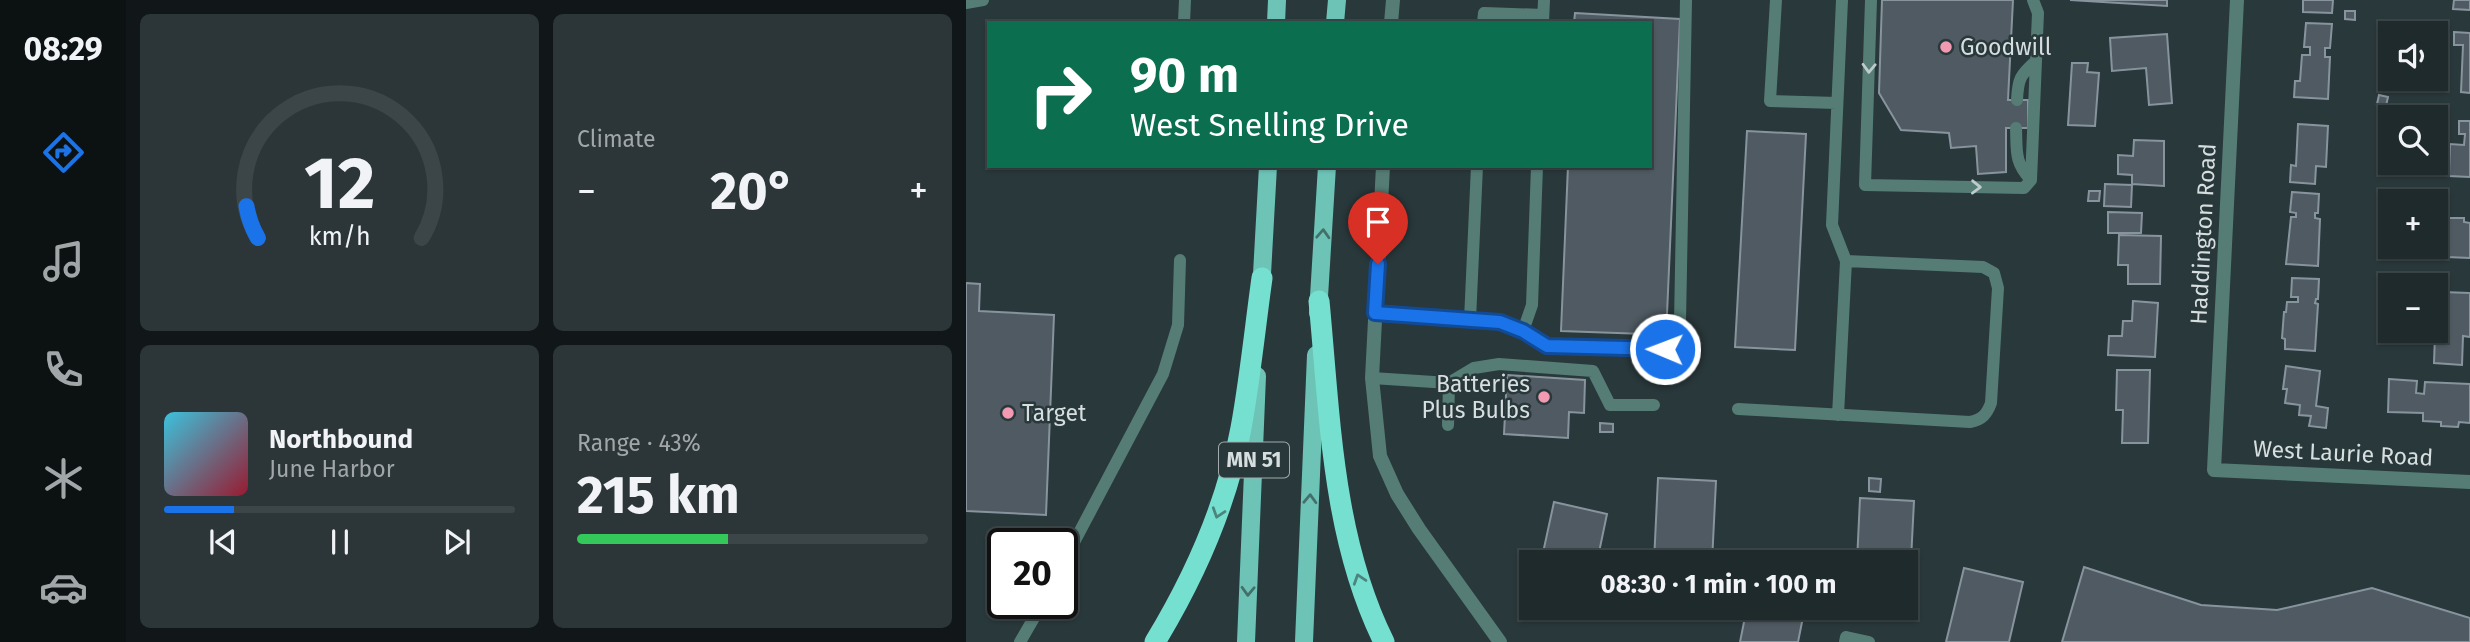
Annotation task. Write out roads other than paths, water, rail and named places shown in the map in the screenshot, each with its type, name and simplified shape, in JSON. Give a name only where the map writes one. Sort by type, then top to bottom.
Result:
[{"type":"highway","points":[[1155,642],[1190,580],[1215,523],[1233,463],[1241,428],[1262,278]]},
{"type":"highway","points":[[1319,301],[1336,471],[1344,523],[1358,577],[1384,642]]},
{"type":"main road","points":[[1276,21],[1277,0]]},
{"type":"main road","points":[[1335,21],[1337,0]]},
{"type":"main road","name":"MN 51","points":[[1246,642],[1268,168]]},
{"type":"main road","name":"MN 51","points":[[1304,642],[1327,168]]},
{"type":"street","points":[[1391,21],[1393,0]]},
{"type":"street","name":"Haddington Road","points":[[2214,470],[2237,0]]},
{"type":"street","points":[[1383,168],[1372,378],[1380,456],[1397,494],[1419,529],[1500,642]]},
{"type":"street","name":"West Laurie Road","points":[[2214,470],[2470,482]]},
{"type":"lane","points":[[966,3],[983,0]]},
{"type":"lane","points":[[1184,21],[1185,0]]},
{"type":"lane","points":[[1483,21],[1484,13],[1543,19],[1544,0]]},
{"type":"lane","points":[[1375,313],[1500,322],[1523,331],[1547,346],[1665,349],[1680,322],[1686,0]]},
{"type":"lane","points":[[1776,0],[1770,101],[1837,103]]},
{"type":"lane","points":[[1838,415],[1846,261],[1832,225],[1842,0]]},
{"type":"lane","points":[[1871,0],[1865,185],[2024,188],[2031,180],[2038,13],[2033,0]]},
{"type":"lane","points":[[2017,100],[2018,82],[2022,73],[2036,61]]},
{"type":"lane","points":[[2016,128],[2020,169],[2031,180]]},
{"type":"lane","points":[[1470,320],[1477,168]]},
{"type":"lane","points":[[1523,331],[1532,305],[1537,168]]},
{"type":"lane","points":[[1078,535],[1163,374],[1178,325],[1180,260]]},
{"type":"lane","points":[[1738,409],[1970,422],[1983,418],[1992,403],[1996,313],[1997,279],[1989,268],[1846,261]]},
{"type":"lane","points":[[1547,346],[1547,369]]},
{"type":"lane","points":[[1372,378],[1449,383],[1484,365],[1499,364],[1593,371],[1610,405],[1654,405]]},
{"type":"lane","points":[[1448,425],[1449,383]]},
{"type":"lane","points":[[1020,642],[1033,619]]},
{"type":"lane","points":[[1845,642],[1846,637],[1869,642]]},
{"type":"place","name":"Goodwill","points":[[1946,47]]},
{"type":"place","name":"Batteries Plus Bulbs","points":[[1544,397]]},
{"type":"place","name":"Target","points":[[1008,413]]}]
